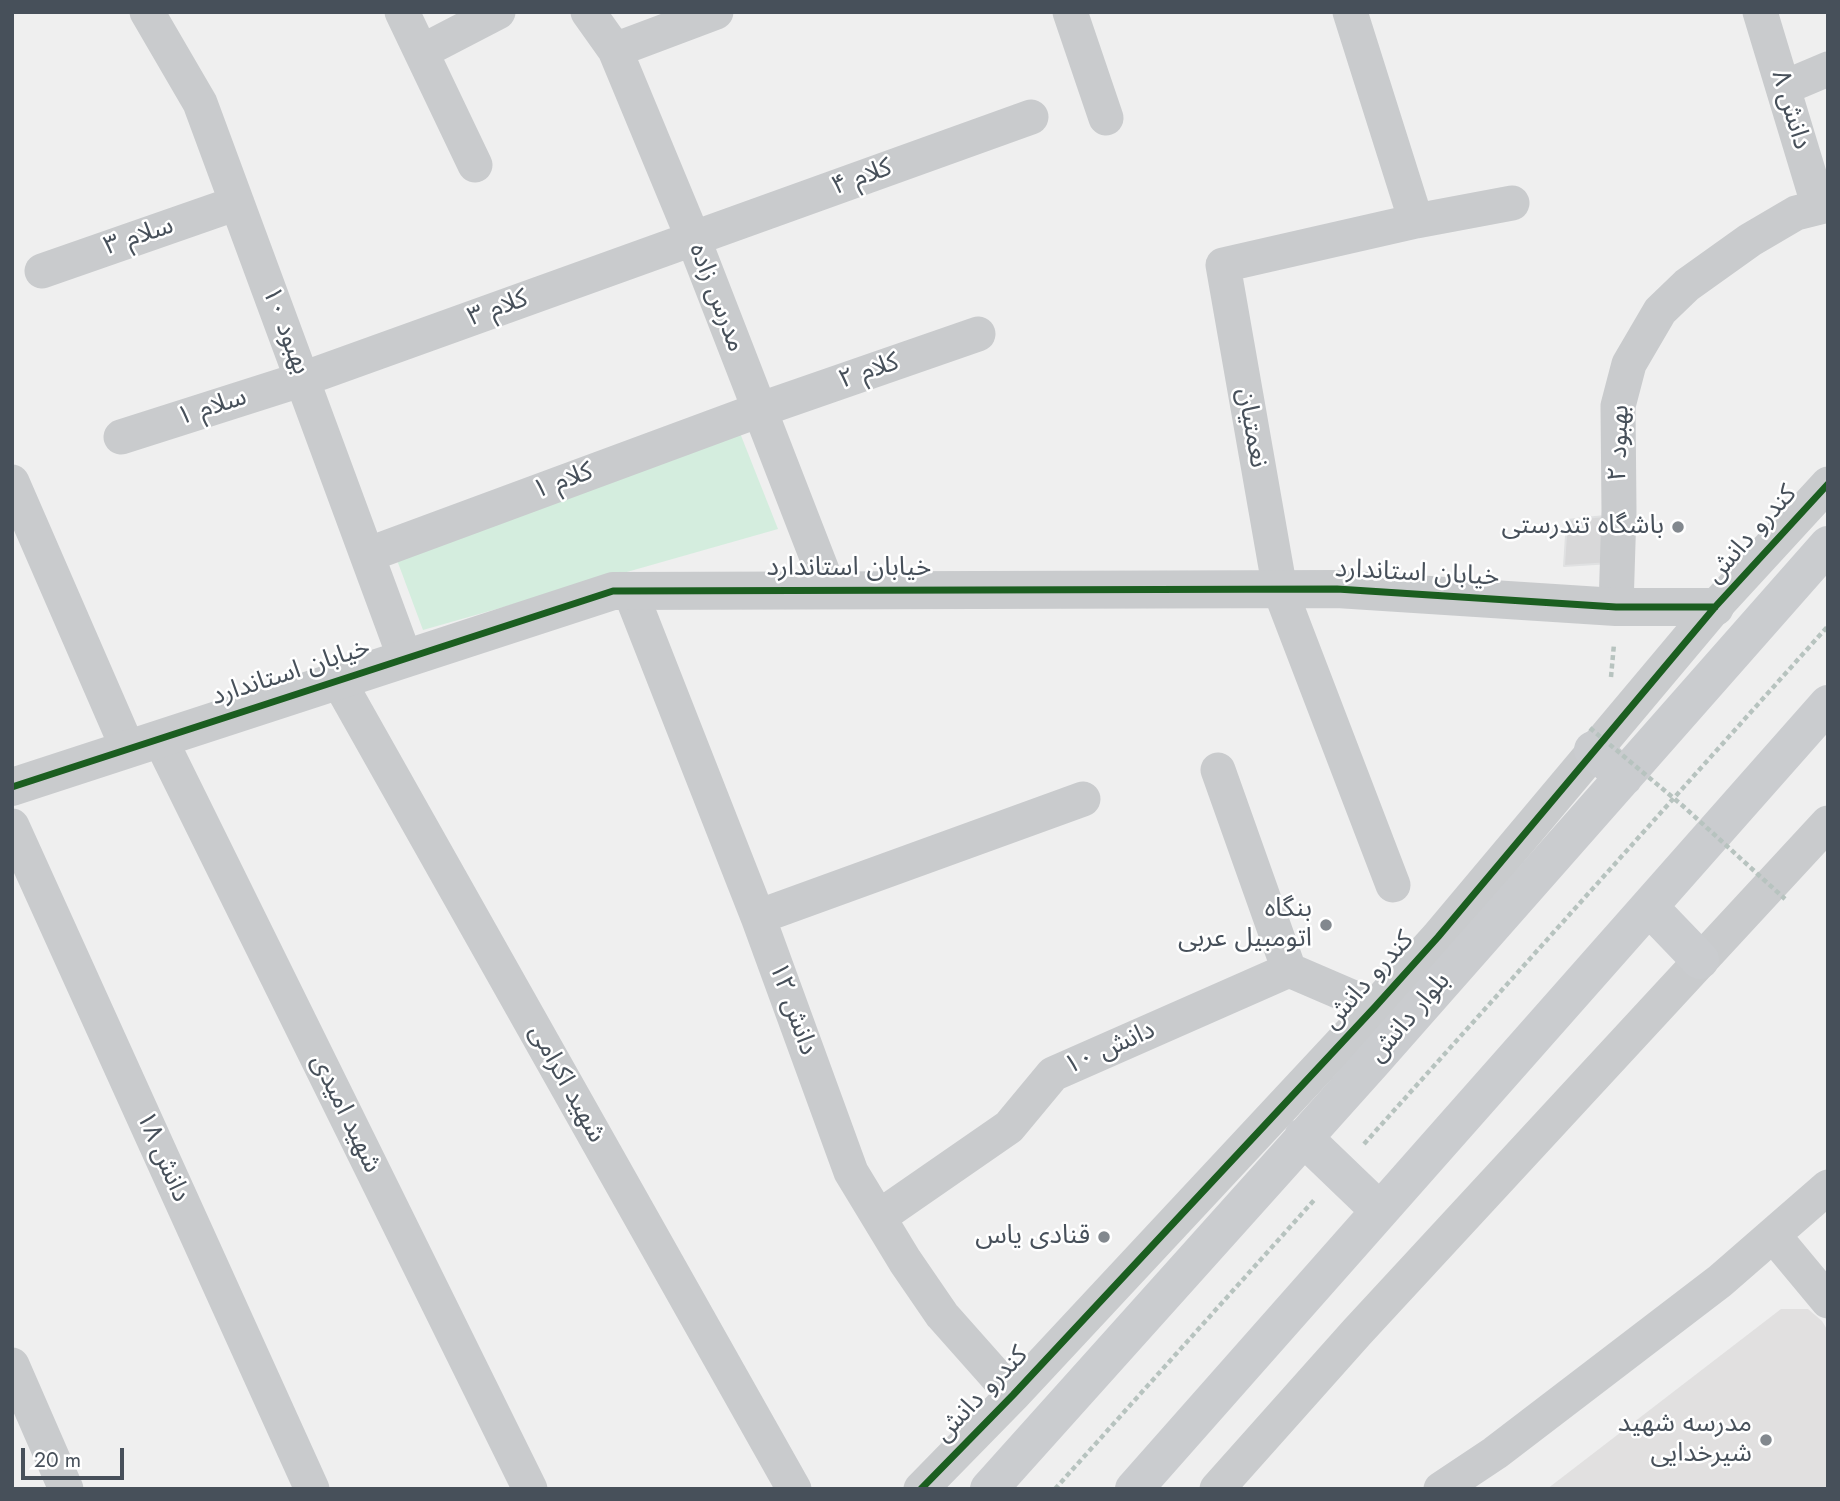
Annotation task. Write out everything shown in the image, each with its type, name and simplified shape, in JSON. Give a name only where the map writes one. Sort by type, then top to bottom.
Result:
[{"type":"main road","name":"بلوار دانش","points":[[989,1489],[1828,545]]},
{"type":"main road","points":[[1134,1489],[1828,704]]},
{"type":"main road","points":[[1592,739],[1624,777]]},
{"type":"main road","points":[[1649,907],[1700,960]]},
{"type":"main road","points":[[1303,1138],[1380,1210]]},
{"type":"street","name":"بهبود ۱۰","points":[[147,12],[200,103],[405,659]]},
{"type":"street","points":[[402,12],[475,165]]},
{"type":"street","points":[[421,52],[498,12]]},
{"type":"street","name":"مدرس زاده","points":[[589,12],[615,50],[692,238],[830,591]]},
{"type":"street","points":[[615,50],[716,12]]},
{"type":"street","points":[[1070,12],[1107,118]]},
{"type":"street","points":[[1350,12],[1416,221],[1512,203]]},
{"type":"street","name":"دانش ۸","points":[[1760,12],[1823,206]]},
{"type":"street","points":[[1783,88],[1828,69]]},
{"type":"street","name":"کلام ۴","points":[[692,238],[1031,117]]},
{"type":"street","name":"سلام ۳","points":[[42,271],[237,203]]},
{"type":"street","name":"بهبود ۲","points":[[1616,607],[1618,407],[1629,365],[1660,312],[1687,285],[1750,240],[1796,213],[1823,206]]},
{"type":"street","name":"نعمتیان","points":[[1393,884],[1280,590],[1223,265],[1416,221]]},
{"type":"street","name":"کلام ۳","points":[[303,379],[692,238]]},
{"type":"street","name":"کلام ۲","points":[[759,410],[978,334]]},
{"type":"street","name":"سلام ۱","points":[[121,438],[303,379]]},
{"type":"street","name":"کلام ۱","points":[[367,555],[759,410]]},
{"type":"street","name":"شهید امیدی","points":[[12,482],[144,744],[530,1489]]},
{"type":"street","name":"کندرو دانش","points":[[921,1489],[1013,1395],[1375,1007],[1438,937],[1592,739],[1828,484]]},
{"type":"street","name":"خیابان استاندارد","points":[[12,787],[613,591],[1338,589],[1616,607],[1715,607]]},
{"type":"street","name":"دانش ۱۲","points":[[630,591],[758,917],[851,1172],[905,1261],[942,1315],[1013,1395]]},
{"type":"street","name":"شهید اکرامی","points":[[338,680],[794,1489]]},
{"type":"street","points":[[1218,770],[1289,970],[1375,1007]]},
{"type":"street","points":[[758,917],[1083,799]]},
{"type":"street","points":[[1217,1489],[1357,1332],[1828,823]]},
{"type":"street","name":"دانش ۱۸","points":[[12,826],[312,1489]]},
{"type":"street","name":"دانش ۱۰","points":[[879,1217],[1009,1127],[1053,1074],[1289,970]]},
{"type":"street","points":[[1441,1489],[1496,1453],[1720,1281],[1828,1187]]},
{"type":"street","points":[[1773,1235],[1828,1301]]},
{"type":"street","points":[[12,1365],[66,1489]]},
{"type":"path","points":[[1610,686],[1616,607]]},
{"type":"path","points":[[1362,1146],[1828,626]]},
{"type":"path","points":[[1592,739],[1683,806],[1785,899]]},
{"type":"path","points":[[1055,1489],[1325,1187]]},
{"type":"shaded area","name":"مدرسه شهید شیرخدایی","points":[[1781,1309],[1808,1309],[1822,1321],[1828,1331],[1828,1489],[1547,1489]]},
{"type":"green space","points":[[738,428],[778,529],[423,630],[394,552]]},
{"type":"building","points":[[1614,515],[1611,563],[1564,566],[1567,520]]},
{"type":"cycle path","points":[[921,1489],[1013,1395],[1375,1007],[1438,937],[1715,607],[1828,484]]},
{"type":"cycle path","points":[[12,787],[613,591],[1337,589],[1616,607],[1715,607]]},
{"type":"place","name":"باشگاه تندرستی","points":[[1678,527]]},
{"type":"place","name":"بنگاه اتومبیل عربی","points":[[1326,925]]},
{"type":"place","name":"قنادی یاس","points":[[1104,1237]]},
{"type":"place","name":"مدرسه شهید شیرخدایی","points":[[1766,1440]]}]
